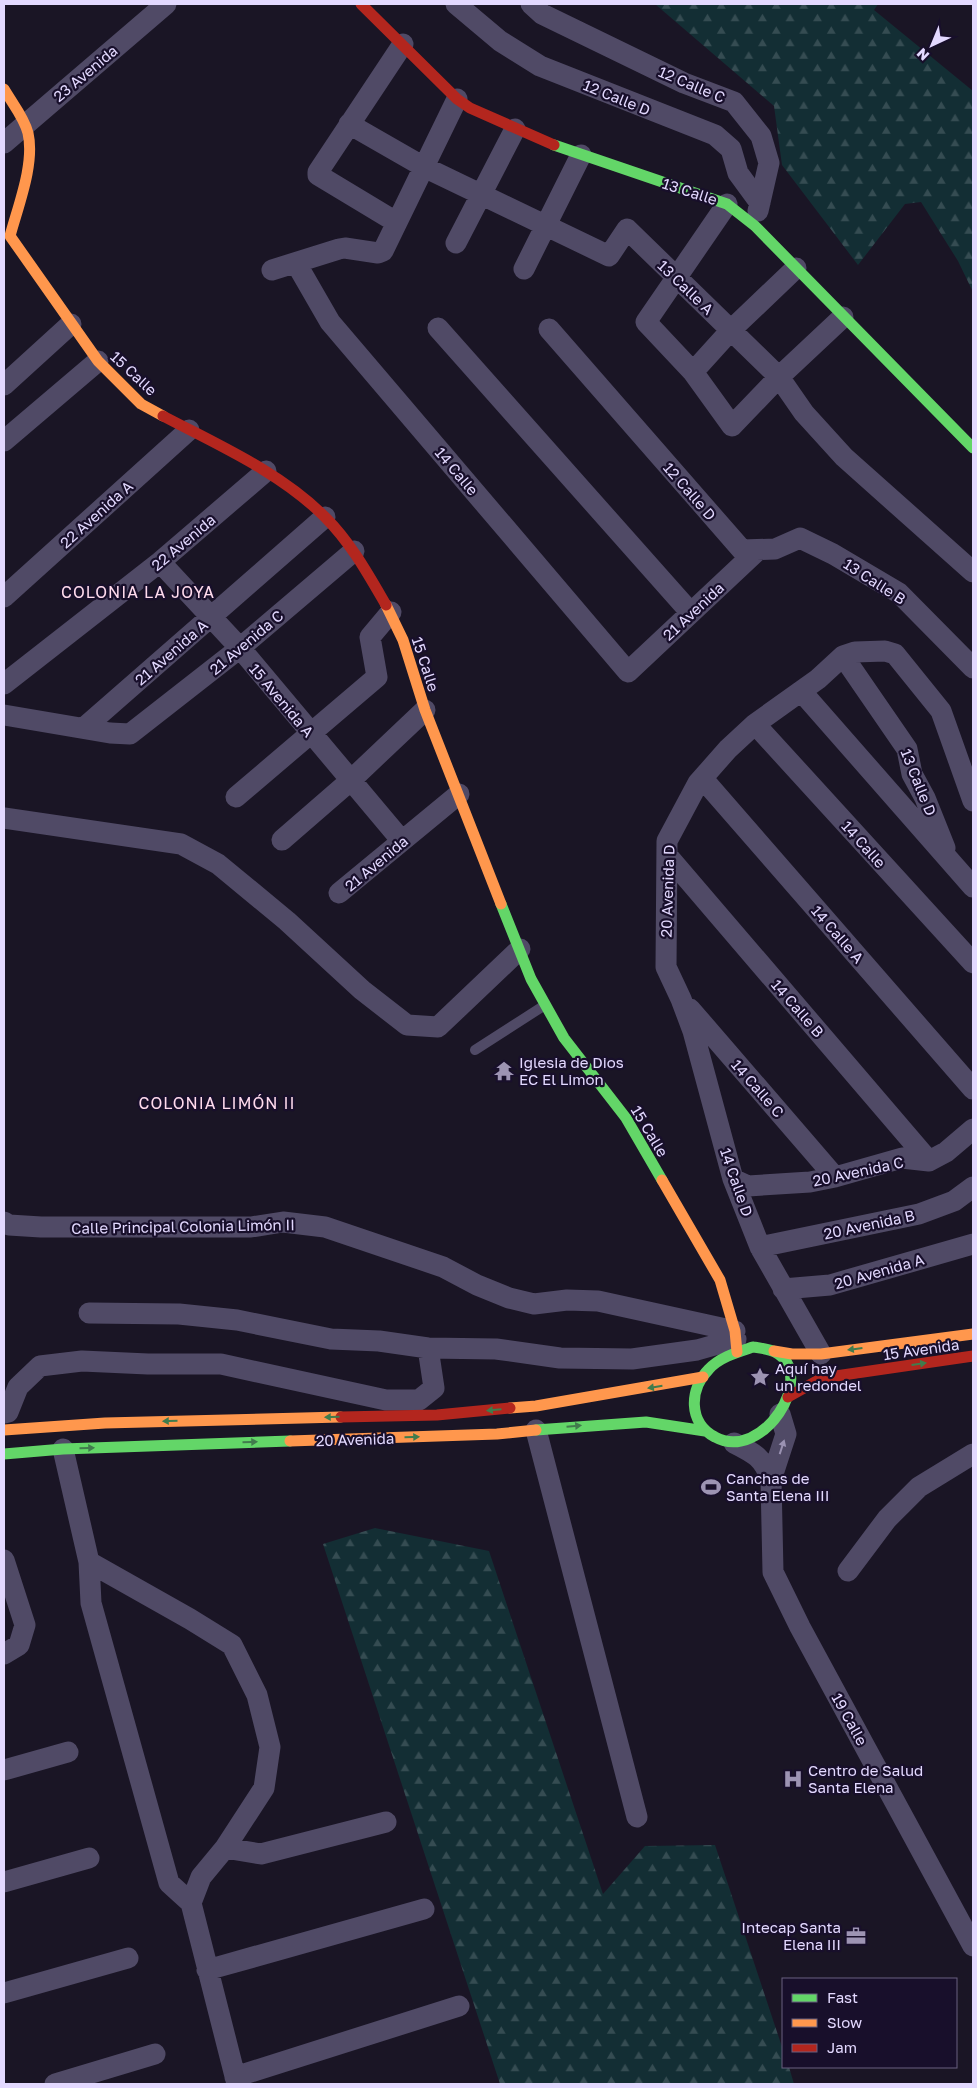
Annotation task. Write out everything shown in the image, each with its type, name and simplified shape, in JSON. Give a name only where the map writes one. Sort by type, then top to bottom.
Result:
[{"type":"street","name":"23 Avenida","points":[[4,143],[166,4]]},
{"type":"street","name":"13 Calle","points":[[361,4],[457,99],[470,108],[515,129],[581,155],[727,204],[755,226],[973,448]]},
{"type":"street","name":"12 Calle D","points":[[456,4],[500,41],[540,66],[715,135],[731,149],[738,173],[760,203]]},
{"type":"street","name":"12 Calle C","points":[[531,4],[542,14],[684,83],[734,102],[761,136],[769,163],[755,226]]},
{"type":"street","points":[[396,222],[318,175],[318,172],[403,44]]},
{"type":"street","name":"15 Calle","points":[[4,89],[25,124],[29,135],[30,147],[23,185],[7,239],[98,361],[141,404],[266,471],[325,517],[354,551],[391,612],[403,640],[425,710],[531,979],[564,1038],[626,1118],[720,1280],[736,1341]]},
{"type":"street","points":[[272,270],[345,248],[381,253],[457,99]]},
{"type":"street","name":"13 Calle A","points":[[349,124],[424,167],[609,256],[627,230],[780,377],[804,413],[844,457],[973,572]]},
{"type":"street","points":[[456,243],[515,129]]},
{"type":"street","points":[[524,269],[581,155]]},
{"type":"street","points":[[727,204],[646,322],[693,372],[732,426],[843,317]]},
{"type":"street","name":"14 Calle","points":[[296,263],[330,322],[628,672]]},
{"type":"street","points":[[693,372],[731,330],[796,268]]},
{"type":"street","points":[[4,385],[71,324]]},
{"type":"street","points":[[438,328],[691,612]]},
{"type":"street","name":"12 Calle D","points":[[549,329],[742,550],[758,550]]},
{"type":"street","points":[[4,441],[98,361]]},
{"type":"street","name":"22 Avenida A","points":[[4,597],[189,430]]},
{"type":"street","name":"22 Avenida","points":[[4,684],[160,562],[266,471]]},
{"type":"street","name":"21 Avenida A","points":[[85,727],[325,517]]},
{"type":"street","name":"13 Calle B","points":[[758,550],[775,549],[800,538],[833,554],[899,593],[973,668]]},
{"type":"street","name":"21 Avenida","points":[[628,672],[758,550]]},
{"type":"street","name":"21 Avenida C","points":[[85,727],[124,734],[136,731],[240,648],[354,551]]},
{"type":"street","name":"15 Avenida A","points":[[160,562],[240,648],[311,735],[402,841]]},
{"type":"street","points":[[236,797],[311,735],[376,677],[370,637],[391,612]]},
{"type":"street","points":[[849,654],[885,651],[895,654],[941,711],[973,801]]},
{"type":"street","name":"20 Avenida D","points":[[681,999],[666,967],[667,841],[702,779],[728,749],[755,724],[818,679],[849,654]]},
{"type":"street","name":"13 Calle D","points":[[849,654],[907,749],[912,774],[925,798],[951,863]]},
{"type":"street","name":"13 Calle D","points":[[801,691],[973,887]]},
{"type":"street","points":[[282,840],[350,781],[425,710]]},
{"type":"street","points":[[4,715],[85,727]]},
{"type":"street","name":"14 Calle","points":[[755,724],[973,963]]},
{"type":"street","name":"14 Calle A","points":[[702,779],[973,1089]]},
{"type":"street","name":"21 Avenida","points":[[339,893],[459,794]]},
{"type":"street","points":[[4,818],[181,844],[196,851],[218,864],[287,920],[362,990],[406,1025],[438,1027],[520,949]]},
{"type":"street","name":"14 Calle B","points":[[667,855],[930,1161]]},
{"type":"street","name":"14 Calle C","points":[[681,999],[835,1177]]},
{"type":"street","name":"14 Calle D","points":[[681,999],[694,1031],[733,1178],[760,1247],[821,1354]]},
{"type":"street","points":[[930,1161],[946,1152],[973,1129]]},
{"type":"street","name":"20 Avenida C","points":[[733,1178],[748,1186],[810,1182],[902,1158],[930,1161]]},
{"type":"street","name":"20 Avenida B","points":[[760,1247],[919,1214],[954,1201],[973,1187]]},
{"type":"street","name":"Calle Principal Colonia Limón II","points":[[4,1222],[9,1225],[41,1227],[251,1227],[283,1222],[326,1227],[443,1267],[477,1286],[509,1298],[534,1304],[567,1300],[598,1301],[736,1341]]},
{"type":"street","name":"20 Avenida A","points":[[783,1289],[830,1285],[973,1244]]},
{"type":"street","points":[[90,1313],[179,1314],[237,1320],[332,1339],[379,1341],[428,1348],[496,1349],[560,1358],[598,1357],[632,1359],[697,1350],[736,1341],[753,1347],[763,1347],[792,1354],[821,1354],[973,1334]]},
{"type":"street","points":[[736,1341],[703,1377],[693,1401],[697,1421],[705,1431],[718,1440],[734,1443],[757,1436],[771,1425],[784,1405],[792,1378],[787,1363],[774,1351]]},
{"type":"street","points":[[4,1413],[8,1412],[18,1387],[40,1366],[82,1361],[148,1364],[221,1364],[386,1400],[419,1400],[434,1388],[428,1348]]},
{"type":"street","name":"15 Avenida","points":[[784,1405],[822,1378],[973,1356]]},
{"type":"street","name":"20 Avenida","points":[[4,1430],[104,1423],[438,1415],[536,1406],[703,1377]]},
{"type":"street","name":"19 Calle","points":[[771,1480],[786,1434],[784,1405]]},
{"type":"street","name":"20 Avenida","points":[[4,1454],[63,1449],[497,1434],[577,1426],[646,1422],[705,1431]]},
{"type":"street","points":[[536,1430],[637,1817]]},
{"type":"street","name":"19 Calle","points":[[734,1443],[755,1454],[767,1466],[771,1480],[773,1572],[800,1627],[973,1946]]},
{"type":"street","points":[[63,1449],[89,1562],[91,1603],[168,1883],[191,1903]]},
{"type":"street","points":[[848,1571],[887,1519],[920,1487],[973,1454]]},
{"type":"street","points":[[4,1560],[25,1625],[19,1645],[4,1654]]},
{"type":"street","points":[[89,1562],[232,1645],[257,1695],[270,1747],[264,1788],[225,1848],[201,1877],[191,1903],[236,2081],[459,2006]]},
{"type":"street","points":[[4,1770],[68,1752]]},
{"type":"street","points":[[225,1848],[261,1854],[386,1822]]},
{"type":"street","points":[[4,1882],[89,1858]]},
{"type":"street","points":[[207,1970],[424,1909]]},
{"type":"street","points":[[4,1993],[128,1958]]},
{"type":"street","points":[[55,2084],[155,2054]]},
{"type":"lane","points":[[475,1050],[546,1004]]},
{"type":"green space","points":[[655,4],[878,4],[874,10],[973,91],[973,292],[958,261],[921,202],[905,204],[858,265],[782,165],[774,106]]},
{"type":"green space","points":[[375,1528],[489,1551],[603,1894],[645,1846],[715,1845],[782,2047],[782,2068],[789,2068],[794,2084],[500,2084],[323,1544]]},
{"type":"traffic: fast","points":[[554,145],[727,204],[755,226],[973,448]]},
{"type":"traffic: fast","points":[[501,904],[531,979],[564,1038],[626,1118],[662,1180]]},
{"type":"traffic: fast","points":[[753,1347],[775,1352],[787,1363],[791,1379],[788,1396],[779,1413],[766,1428],[750,1438],[733,1442],[715,1437],[706,1431],[696,1415],[694,1405],[698,1386],[702,1377],[718,1361],[753,1347]]},
{"type":"traffic: fast","points":[[536,1430],[646,1422],[705,1431]]},
{"type":"traffic: fast","points":[[4,1454],[63,1449],[290,1441]]},
{"type":"traffic: slow","points":[[4,89],[24,121],[30,145],[25,185],[10,236],[98,361],[141,404],[163,416]]},
{"type":"traffic: slow","points":[[386,605],[403,640],[425,710],[501,904]]},
{"type":"traffic: slow","points":[[662,1180],[720,1280],[735,1331],[737,1352]]},
{"type":"traffic: slow","points":[[774,1351],[792,1354],[821,1354],[973,1334]]},
{"type":"traffic: slow","points":[[510,1408],[536,1406],[703,1377]]},
{"type":"traffic: slow","points":[[4,1430],[105,1423],[341,1417]]},
{"type":"traffic: slow","points":[[290,1441],[497,1434],[536,1430]]},
{"type":"traffic: jam","points":[[361,4],[457,99],[470,108],[554,145]]},
{"type":"traffic: jam","points":[[163,416],[248,461],[288,486],[307,501],[343,537],[386,605]]},
{"type":"traffic: jam","points":[[788,1397],[822,1378],[973,1356]]},
{"type":"traffic: jam","points":[[341,1417],[437,1415],[510,1408]]},
{"type":"place","name":"Iglesia de Dios EC El Limon","points":[[504,1071]]},
{"type":"place","name":"Aquí hay un redondel","points":[[760,1377]]},
{"type":"place","name":"Canchas de Santa Elena III","points":[[711,1487]]},
{"type":"place","name":"Centro de Salud Santa Elena","points":[[793,1779]]},
{"type":"place","name":"Intecap Santa Elena III","points":[[856,1936]]},
{"type":"district","name":"COLONIA LA JOYA","points":[[138,592]]},
{"type":"district","name":"COLONIA LIMÓN II","points":[[217,1103]]}]
